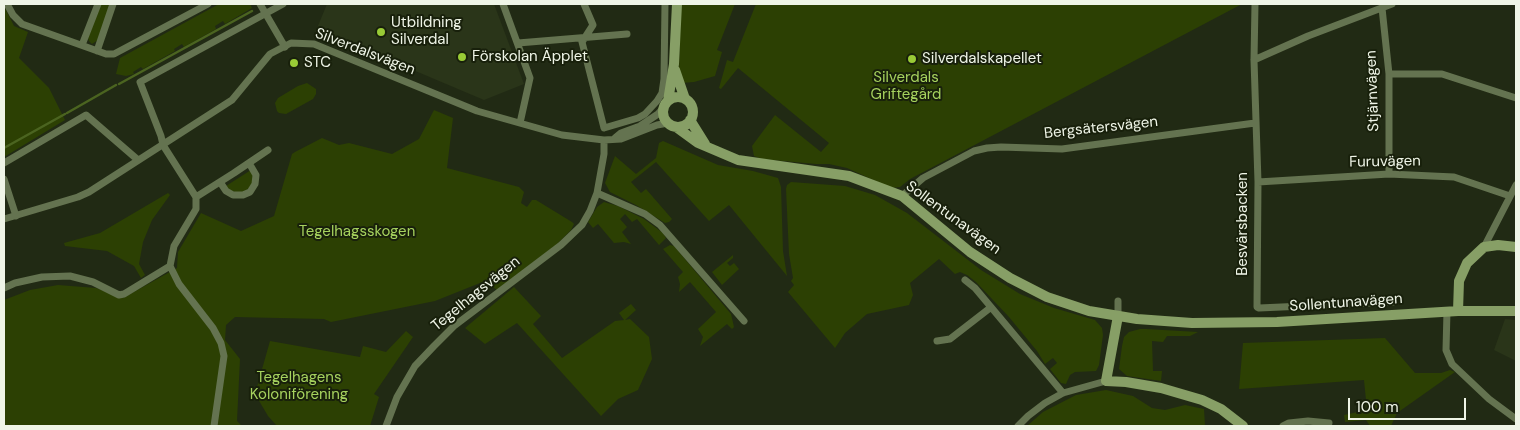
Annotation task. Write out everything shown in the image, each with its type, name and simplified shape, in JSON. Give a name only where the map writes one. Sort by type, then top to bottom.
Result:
[{"type":"street","points":[[7,4],[17,20],[22,24],[106,54],[114,54],[208,4]]},
{"type":"street","points":[[82,46],[98,4]]},
{"type":"street","points":[[97,51],[113,4]]},
{"type":"street","points":[[260,4],[285,47]]},
{"type":"street","points":[[214,426],[224,356],[221,343],[214,328],[179,284],[170,266],[174,246],[196,209],[196,197],[163,145],[140,82],[283,4]]},
{"type":"street","points":[[503,4],[530,78],[520,123]]},
{"type":"street","points":[[584,4],[593,25],[582,42],[604,128],[638,118],[645,114],[662,93],[664,80],[665,4]]},
{"type":"street","points":[[674,64],[679,86],[685,99],[692,107],[692,116],[685,125],[672,125],[663,112],[674,64],[677,4]]},
{"type":"street","name":"Besvärsbacken","points":[[1255,4],[1255,123],[1258,182],[1257,306],[1259,308],[1393,302]]},
{"type":"street","points":[[1254,60],[1308,36],[1392,4]]},
{"type":"street","name":"Stjärnvägen","points":[[1382,8],[1389,74],[1388,174]]},
{"type":"street","points":[[518,43],[627,34]]},
{"type":"street","name":"Silverdalsvägen","points":[[4,219],[84,195],[232,100],[270,54],[291,43],[314,44],[478,111],[562,135],[604,140],[621,139],[657,125],[672,125]]},
{"type":"street","points":[[1389,74],[1442,74],[1516,98]]},
{"type":"street","points":[[666,104],[676,97],[685,99]]},
{"type":"street","name":"Silverdalsvägen","points":[[614,138],[650,120],[666,104]]},
{"type":"street","points":[[4,163],[86,115],[138,160]]},
{"type":"street","name":"Sollentunavägen","points":[[690,120],[707,146]]},
{"type":"street","name":"Bergsätersvägen","points":[[902,196],[923,178],[974,151],[987,148],[1062,149],[1255,123]]},
{"type":"street","name":"Sollentunavägen","points":[[672,125],[698,143],[738,160],[849,176],[902,196],[970,252],[1010,278],[1047,298],[1089,310],[1118,316],[1192,323],[1277,322],[1448,311],[1516,311]]},
{"type":"street","name":"Tegelhagsvägen","points":[[386,426],[397,397],[415,366],[454,326],[562,245],[582,225],[590,211],[596,194],[604,154],[604,140]]},
{"type":"street","points":[[196,197],[268,150]]},
{"type":"street","points":[[220,182],[226,191],[233,195],[244,195],[250,192],[255,184],[256,175],[249,163]]},
{"type":"street","name":"Furuvägen","points":[[1258,182],[1388,174],[1454,177],[1510,196]]},
{"type":"street","points":[[4,179],[16,216]]},
{"type":"street","points":[[1458,311],[1458,281],[1467,263],[1484,247],[1516,185]]},
{"type":"street","points":[[596,194],[644,214],[660,225],[744,321]]},
{"type":"street","points":[[1484,247],[1498,245],[1516,247]]},
{"type":"street","points":[[4,288],[15,283],[42,277],[70,276],[93,282],[119,295],[124,294],[170,266]]},
{"type":"street","points":[[965,280],[975,288],[1063,393]]},
{"type":"street","points":[[1106,381],[1118,316],[1118,301]]},
{"type":"street","points":[[937,340],[950,339],[990,308]]},
{"type":"street","points":[[1448,311],[1446,350],[1452,364],[1489,399],[1516,419]]},
{"type":"street","points":[[1018,426],[1045,403],[1063,393],[1106,381],[1162,388],[1202,400],[1220,409],[1243,426]]},
{"type":"street","points":[[1283,426],[1289,423],[1308,421],[1329,423]]},
{"type":"shaded area","name":"Förskolan Äpplet","points":[[327,4],[494,4],[524,84],[484,100],[406,67],[315,33]]},
{"type":"shaded area","points":[[1505,319],[1516,320],[1516,361],[1494,350]]},
{"type":"green space","points":[[100,4],[111,4],[98,40],[92,44],[88,38]]},
{"type":"green space","points":[[219,4],[250,4],[252,8],[225,24],[223,21],[215,26],[216,29],[184,47],[182,44],[174,49],[175,51],[143,69],[141,67],[133,72],[134,74],[126,76],[116,74],[120,58]]},
{"type":"green space","points":[[681,4],[735,4],[717,50],[722,52],[715,76],[694,82],[681,83],[679,68]]},
{"type":"green space","name":"Silverdals Griftegård","points":[[756,4],[1242,4],[910,179],[900,187],[891,188],[847,168],[829,164],[762,159],[754,156],[752,146],[775,115],[821,152],[829,143],[738,68],[721,89],[719,88],[727,60],[733,62]]},
{"type":"green space","points":[[4,6],[14,26],[28,32],[19,58],[49,88],[65,120],[4,157]]},
{"type":"green space","points":[[307,83],[316,89],[313,99],[286,114],[277,111],[275,103],[278,98]]},
{"type":"green space","name":"Tegelhagsskogen","points":[[434,110],[453,118],[447,168],[519,187],[524,192],[521,203],[527,207],[532,200],[536,200],[574,224],[571,230],[555,246],[497,290],[485,281],[435,301],[331,322],[324,319],[235,317],[226,325],[225,340],[240,359],[237,421],[242,426],[4,426],[4,300],[30,290],[58,285],[96,288],[123,298],[177,268],[178,252],[201,213],[241,231],[274,216],[292,154],[295,152],[322,138],[339,145],[349,143],[392,154],[419,139]]},
{"type":"green space","points":[[663,141],[718,165],[753,171],[778,178],[781,187],[783,251],[787,276],[729,205],[709,221],[656,162],[631,182],[641,193],[646,189],[672,219],[669,222],[665,223],[610,192],[605,183],[615,156],[636,174],[656,158],[659,143]]},
{"type":"green space","points":[[251,170],[252,184],[248,189],[243,192],[235,192],[226,186]]},
{"type":"green space","points":[[791,182],[845,186],[875,195],[907,213],[981,270],[1020,294],[1054,308],[1095,320],[1102,328],[1103,335],[1099,365],[1096,371],[1075,372],[1070,375],[1066,384],[1061,383],[1050,369],[1057,363],[1053,358],[1045,364],[1037,351],[1009,317],[976,282],[960,272],[955,274],[939,259],[910,283],[913,295],[909,305],[867,314],[845,333],[835,348],[788,292],[794,285],[791,281],[793,278],[789,254],[786,189],[787,185]]},
{"type":"green space","points":[[168,193],[170,195],[152,220],[143,242],[139,264],[145,275],[141,278],[134,266],[107,251],[65,246],[64,243],[100,233]]},
{"type":"green space","points":[[604,202],[618,206],[644,219],[663,233],[666,238],[659,245],[637,219],[632,222],[625,214],[620,219],[627,227],[622,232],[631,244],[624,242],[614,243],[598,224],[593,228],[588,222],[597,207]]},
{"type":"green space","points":[[670,245],[674,246],[731,314],[734,327],[732,329],[727,324],[700,346],[703,337],[698,329],[716,312],[690,282],[679,292],[680,284],[678,277],[683,272],[663,249]]},
{"type":"green space","points":[[733,255],[733,258],[727,263],[730,266],[734,263],[739,269],[722,285],[712,272]]},
{"type":"green space","points":[[514,287],[541,316],[533,324],[562,358],[615,321],[624,320],[619,313],[631,304],[636,310],[625,320],[630,319],[649,337],[652,359],[638,390],[618,399],[601,416],[517,323],[485,344],[465,328]]},
{"type":"green space","points":[[1140,329],[1198,332],[1190,336],[1167,336],[1163,342],[1152,341],[1153,371],[1162,371],[1161,381],[1127,376],[1119,369],[1124,337],[1129,332]]},
{"type":"green space","name":"Tegelhagens Koloniförening","points":[[406,331],[413,337],[374,394],[379,397],[370,426],[277,426],[268,416],[255,394],[270,341],[360,357],[363,346],[386,352]]},
{"type":"green space","points":[[1385,338],[1415,373],[1441,373],[1450,370],[1455,372],[1397,413],[1391,426],[1370,426],[1366,420],[1345,422],[1344,415],[1367,410],[1364,380],[1239,389],[1243,343]]},
{"type":"green space","points":[[1106,390],[1133,396],[1152,408],[1165,410],[1185,405],[1204,409],[1205,426],[1027,426],[1043,412],[1076,395]]},
{"type":"waterway","points":[[119,84],[252,11]]},
{"type":"waterway","points":[[67,113],[116,85]]},
{"type":"waterway","points":[[4,148],[65,114]]},
{"type":"place","name":"Utbildning Silverdal","points":[[381,32]]},
{"type":"place","name":"Förskolan Äpplet","points":[[462,57]]},
{"type":"place","name":"Silverdalskapellet","points":[[912,59]]},
{"type":"place","name":"STC","points":[[294,63]]}]
